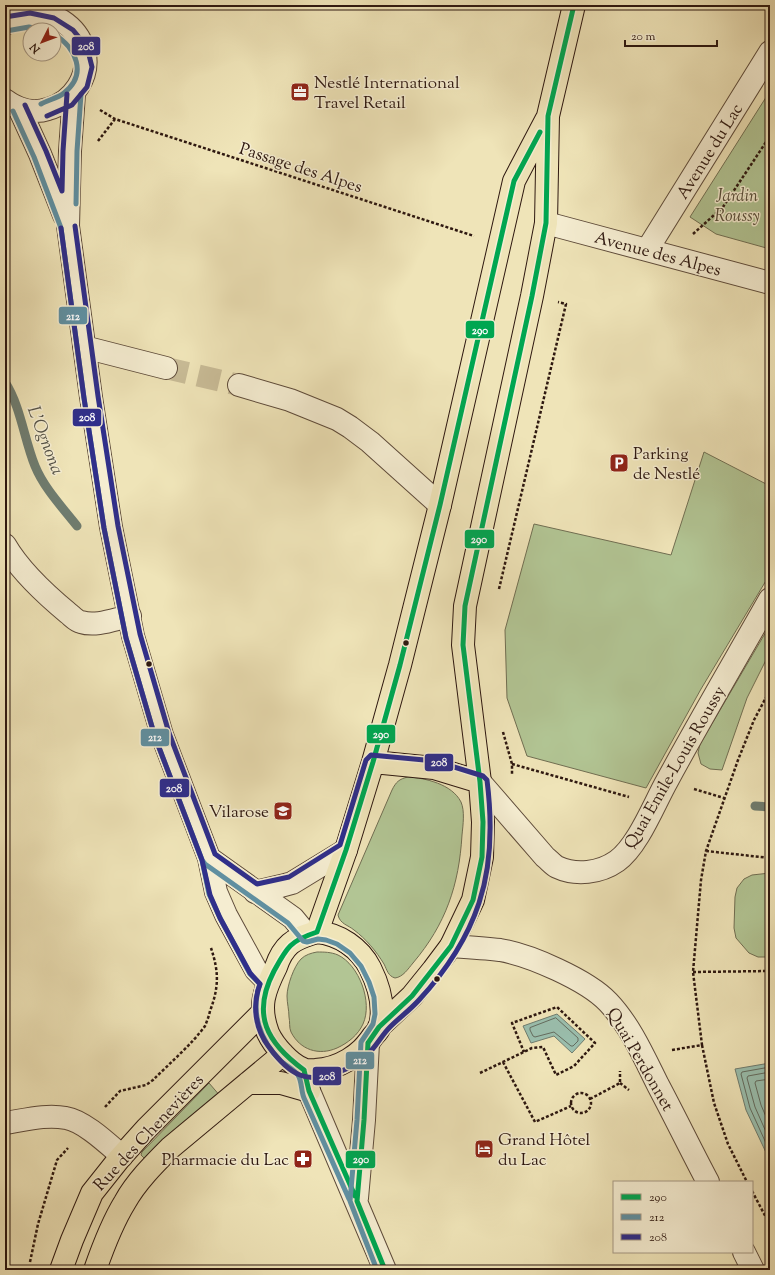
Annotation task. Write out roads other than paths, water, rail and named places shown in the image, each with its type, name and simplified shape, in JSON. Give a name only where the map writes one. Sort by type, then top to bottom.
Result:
[{"type":"main road","points":[[248,1083],[281,1083],[307,1080],[318,1069],[333,1066],[346,1061],[358,1053],[412,996],[451,946],[473,900],[482,857],[483,822],[480,782],[463,645],[465,606],[532,296],[546,223],[548,116],[574,5]]},
{"type":"main road","points":[[312,934],[346,850],[373,762],[400,665],[440,505],[514,181],[548,116]]},
{"type":"main road","points":[[373,762],[434,768],[480,782]]},
{"type":"main road","points":[[307,1080],[276,1046],[269,1035],[263,1012],[263,1000],[268,982],[282,954],[290,944],[300,937],[312,934],[328,933],[340,938],[354,948],[367,962],[375,978],[381,996],[382,1014],[374,1035]]},
{"type":"main road","name":"Rue des Chenevières","points":[[61,1270],[92,1193],[146,1129],[263,1012]]},
{"type":"main road","name":"Rue des Chenevières","points":[[95,1270],[104,1245],[125,1202],[144,1176],[170,1148],[283,1054]]},
{"type":"street","points":[[5,24],[16,17],[40,9],[68,25],[78,37],[84,50],[85,66],[82,81],[74,94],[65,102],[54,108],[43,111],[30,111],[12,104]]},
{"type":"street","name":"Avenue du Lac","points":[[647,250],[770,52]]},
{"type":"street","points":[[74,94],[70,151],[68,226],[84,347],[111,527],[133,636],[162,735],[209,858],[216,892],[226,915],[256,970],[268,982]]},
{"type":"street","points":[[12,104],[40,154],[68,226]]},
{"type":"street","name":"Avenue des Alpes","points":[[546,223],[770,283]]},
{"type":"street","points":[[84,347],[166,368]]},
{"type":"street","points":[[239,385],[297,402],[350,426],[376,447],[440,505]]},
{"type":"street","points":[[5,545],[12,557],[27,574],[80,622],[102,623],[130,616]]},
{"type":"street","name":"Quai Emile-Louis Roussy","points":[[480,782],[545,857],[556,867],[577,873],[592,871],[608,866],[627,852],[637,837],[770,599]]},
{"type":"street","points":[[255,892],[292,882],[346,850]]},
{"type":"street","points":[[209,858],[293,918],[312,934]]},
{"type":"street","name":"Quai Perdonnet","points":[[451,946],[501,950],[523,956],[571,976],[592,988],[608,1001],[621,1017],[643,1055],[707,1181]]},
{"type":"street","points":[[357,1201],[364,1120],[374,1035]]},
{"type":"street","points":[[307,1080],[386,1270]]},
{"type":"street","points":[[5,1123],[48,1117],[67,1118],[87,1128],[122,1156]]},
{"type":"street","points":[[744,1253],[753,1270]]},
{"type":"water","points":[[557,1014],[585,1039],[572,1053],[554,1036],[531,1043],[523,1026]]},
{"type":"water","points":[[770,1063],[770,1161],[746,1110],[735,1069]]},
{"type":"waterway","name":"L'Ognona","points":[[5,382],[19,412],[35,466],[43,482],[77,526]]},
{"type":"waterway","name":"L'Ognona","points":[[755,806],[770,807]]},
{"type":"tunnel","points":[[166,368],[239,385]]},
{"type":"place","name":"Nestlé International Travel Retail","points":[[300,92]]},
{"type":"place","name":"Parking de Nestlé","points":[[619,463]]},
{"type":"place","name":"Vilarose","points":[[283,811]]},
{"type":"place","name":"Grand Hôtel du Lac","points":[[484,1149]]},
{"type":"place","name":"Pharmacie du Lac","points":[[303,1159]]},
{"type":"park label","name":"Jardin Roussy","points":[[737,205]]}]
